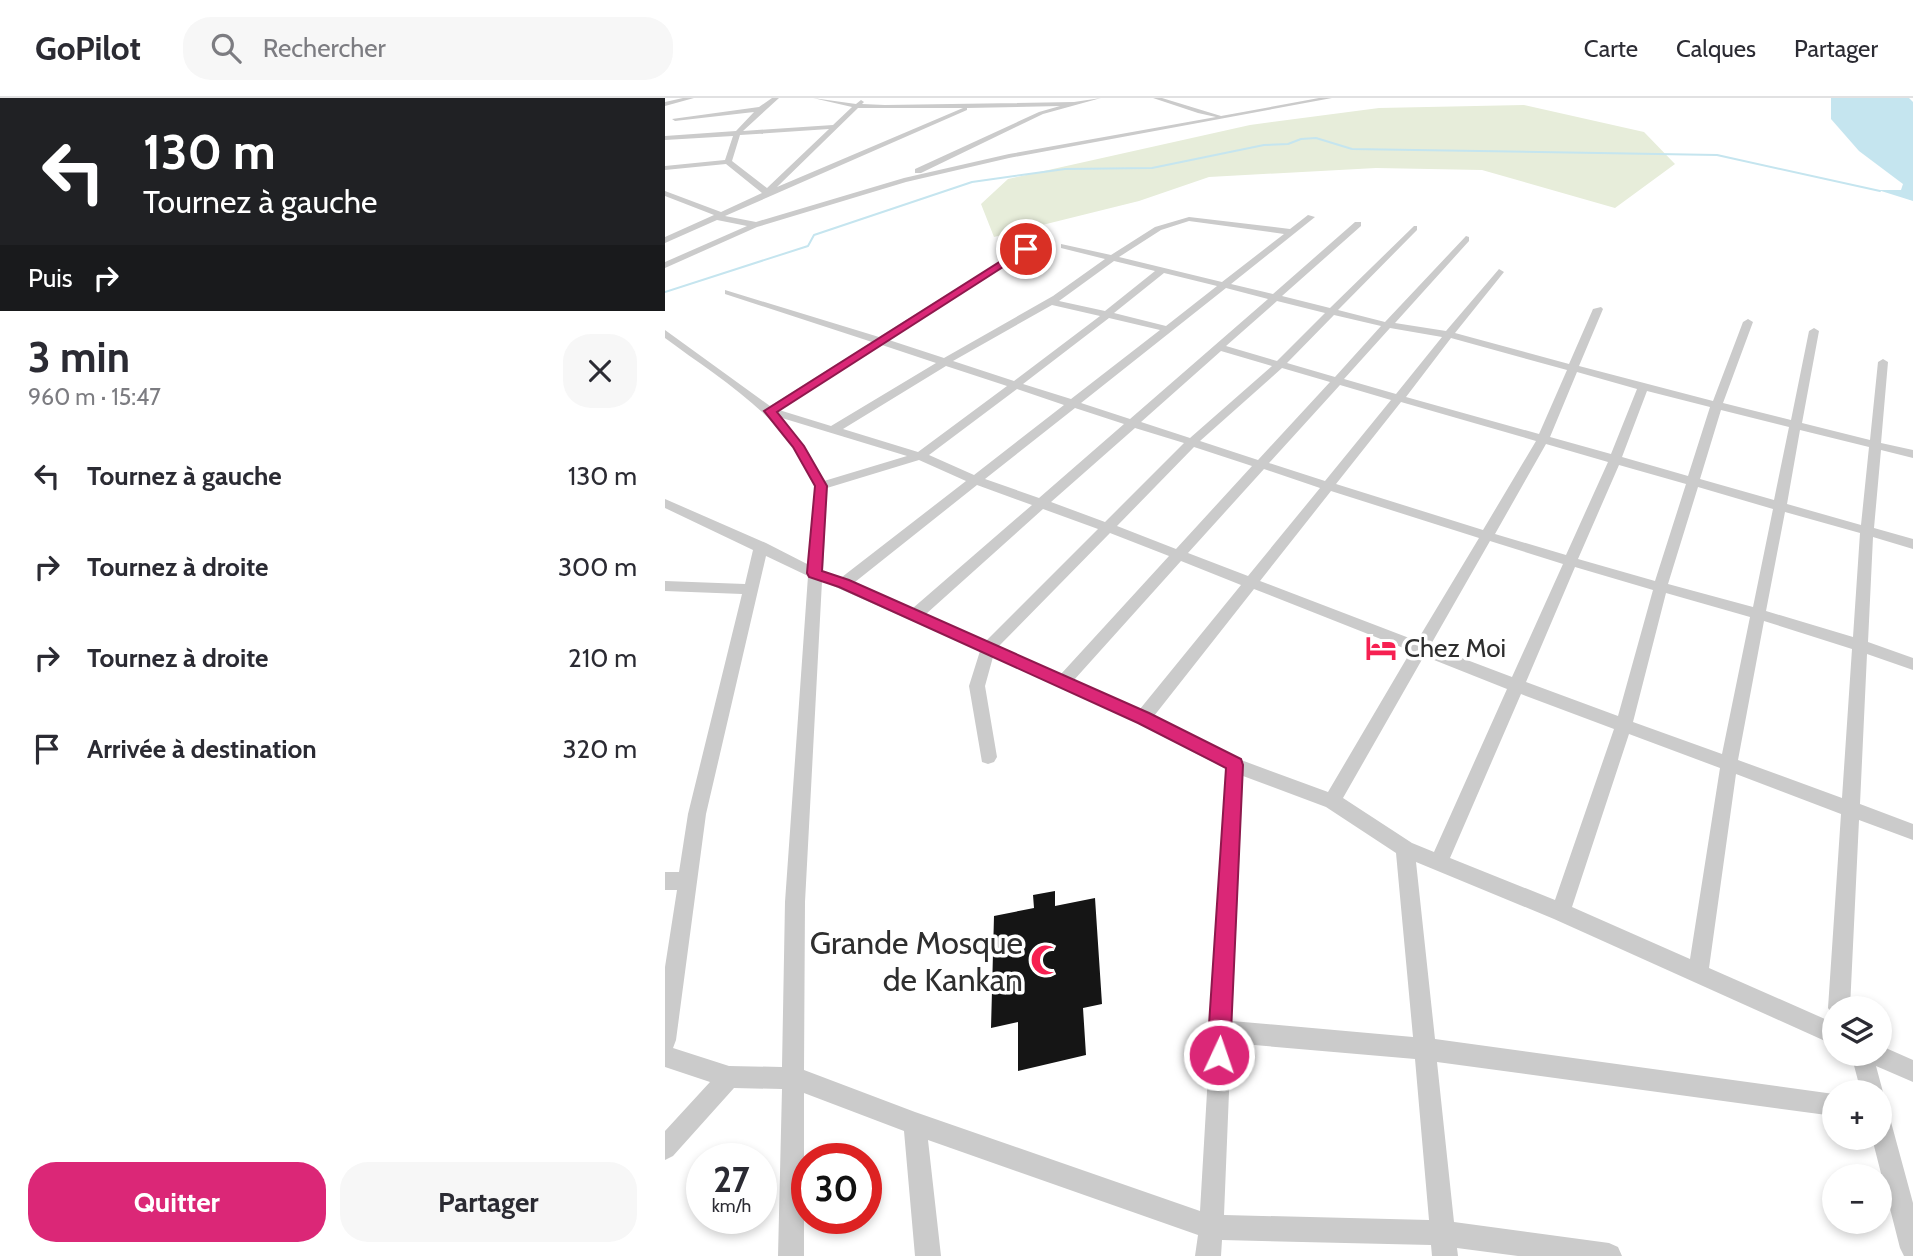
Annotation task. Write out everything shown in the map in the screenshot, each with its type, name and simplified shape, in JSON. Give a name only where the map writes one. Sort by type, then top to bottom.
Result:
[{"type":"street","points":[[665,104],[691,98]]},
{"type":"street","points":[[763,194],[729,162],[729,149],[742,126],[776,98]]},
{"type":"street","points":[[816,98],[857,106],[1073,104]]},
{"type":"street","points":[[763,194],[865,98]]},
{"type":"street","points":[[665,240],[763,194],[989,98]]},
{"type":"street","points":[[904,180],[1041,113],[1098,98]]},
{"type":"street","points":[[1156,98],[1200,112],[1231,116]]},
{"type":"street","points":[[1261,98],[1271,107]]},
{"type":"street","points":[[665,265],[756,225],[904,180],[1009,156],[1329,98]]},
{"type":"street","points":[[675,119],[681,116],[683,107]]},
{"type":"street","points":[[665,121],[761,109]]},
{"type":"street","points":[[665,138],[834,127]]},
{"type":"street","points":[[665,168],[729,162]]},
{"type":"street","points":[[665,193],[718,216],[756,225]]},
{"type":"street","points":[[844,583],[1311,217]]},
{"type":"street","points":[[834,429],[876,407],[945,362],[1071,288],[1112,257],[1173,221],[1189,219],[1291,232]]},
{"type":"street","points":[[915,615],[1358,224]]},
{"type":"street","points":[[988,757],[977,686],[988,648],[1193,441],[1279,365],[1414,228]]},
{"type":"street","points":[[1063,682],[1466,239]]},
{"type":"street","points":[[1064,246],[1227,283],[1387,325],[1450,335],[1643,387],[1913,454]]},
{"type":"street","points":[[770,411],[1026,249]]},
{"type":"street","points":[[821,486],[920,456],[1163,269]]},
{"type":"street","points":[[1143,718],[1499,272]]},
{"type":"street","points":[[727,292],[1569,561],[1760,612],[1859,643],[1913,664]]},
{"type":"street","points":[[1049,301],[1168,329]]},
{"type":"street","points":[[1332,801],[1542,439],[1598,309]]},
{"type":"street","points":[[1561,912],[1624,725],[1661,585],[1717,404],[1748,322]]},
{"type":"street","points":[[1698,972],[1729,764],[1814,331]]},
{"type":"street","points":[[665,333],[770,411],[798,446],[821,486],[795,902],[791,1256]]},
{"type":"street","points":[[1218,347],[1542,439],[1616,457],[1913,544]]},
{"type":"street","points":[[1840,996],[1859,643],[1883,362]]},
{"type":"street","points":[[1439,863],[1616,457],[1643,387]]},
{"type":"street","points":[[770,411],[920,456],[975,481],[1107,527],[1515,685],[1913,832]]},
{"type":"street","points":[[665,503],[814,573],[844,583],[1143,718],[1235,765],[1332,801],[1405,849],[1561,912],[1822,1029]]},
{"type":"street","points":[[665,1040],[697,814],[761,546]]},
{"type":"street","points":[[665,586],[750,589]]},
{"type":"street","points":[[1208,1256],[1212,1227],[1235,765]]},
{"type":"street","points":[[1405,849],[1443,1244]]},
{"type":"street","points":[[665,881],[688,881]]},
{"type":"street","points":[[1220,1031],[1425,1049],[1822,1103]]},
{"type":"street","points":[[665,1056],[729,1077],[795,1078],[915,1124],[1212,1227],[1609,1256]]},
{"type":"street","points":[[1892,1062],[1913,1071]]},
{"type":"street","points":[[665,1148],[729,1077]]},
{"type":"street","points":[[915,1124],[928,1256]]},
{"type":"street","points":[[1887,1150],[1913,1248]]},
{"type":"green space","points":[[1524,105],[1644,132],[1675,164],[1615,208],[1482,170],[1376,168],[1209,177],[1139,201],[994,237],[981,204],[1008,179],[1250,125],[1379,108]]},
{"type":"water","points":[[1831,98],[1909,98],[1913,102],[1913,201],[1878,190],[1901,190],[1903,184],[1859,151],[1831,119]]},
{"type":"building","name":"Grande Mosque de Kankan","points":[[1055,891],[1055,906],[1095,898],[1102,1004],[1083,1008],[1086,1055],[1018,1071],[1018,1022],[991,1028],[994,916],[1034,908],[1033,895]]},
{"type":"waterway","points":[[665,292],[808,246],[814,235],[972,182],[1065,169],[1152,168],[1264,145],[1288,144],[1301,139],[1316,138],[1352,149],[1717,155],[1880,191]]},
{"type":"place","name":"Chez Moi","points":[[1381,648]]},
{"type":"place","name":"Grande Mosque de Kankan","points":[[1046,960]]},
{"type":"route","points":[[1026,249],[770,411],[798,446],[821,486],[814,573],[844,583],[1143,718],[1235,765],[1219,1055]]}]
